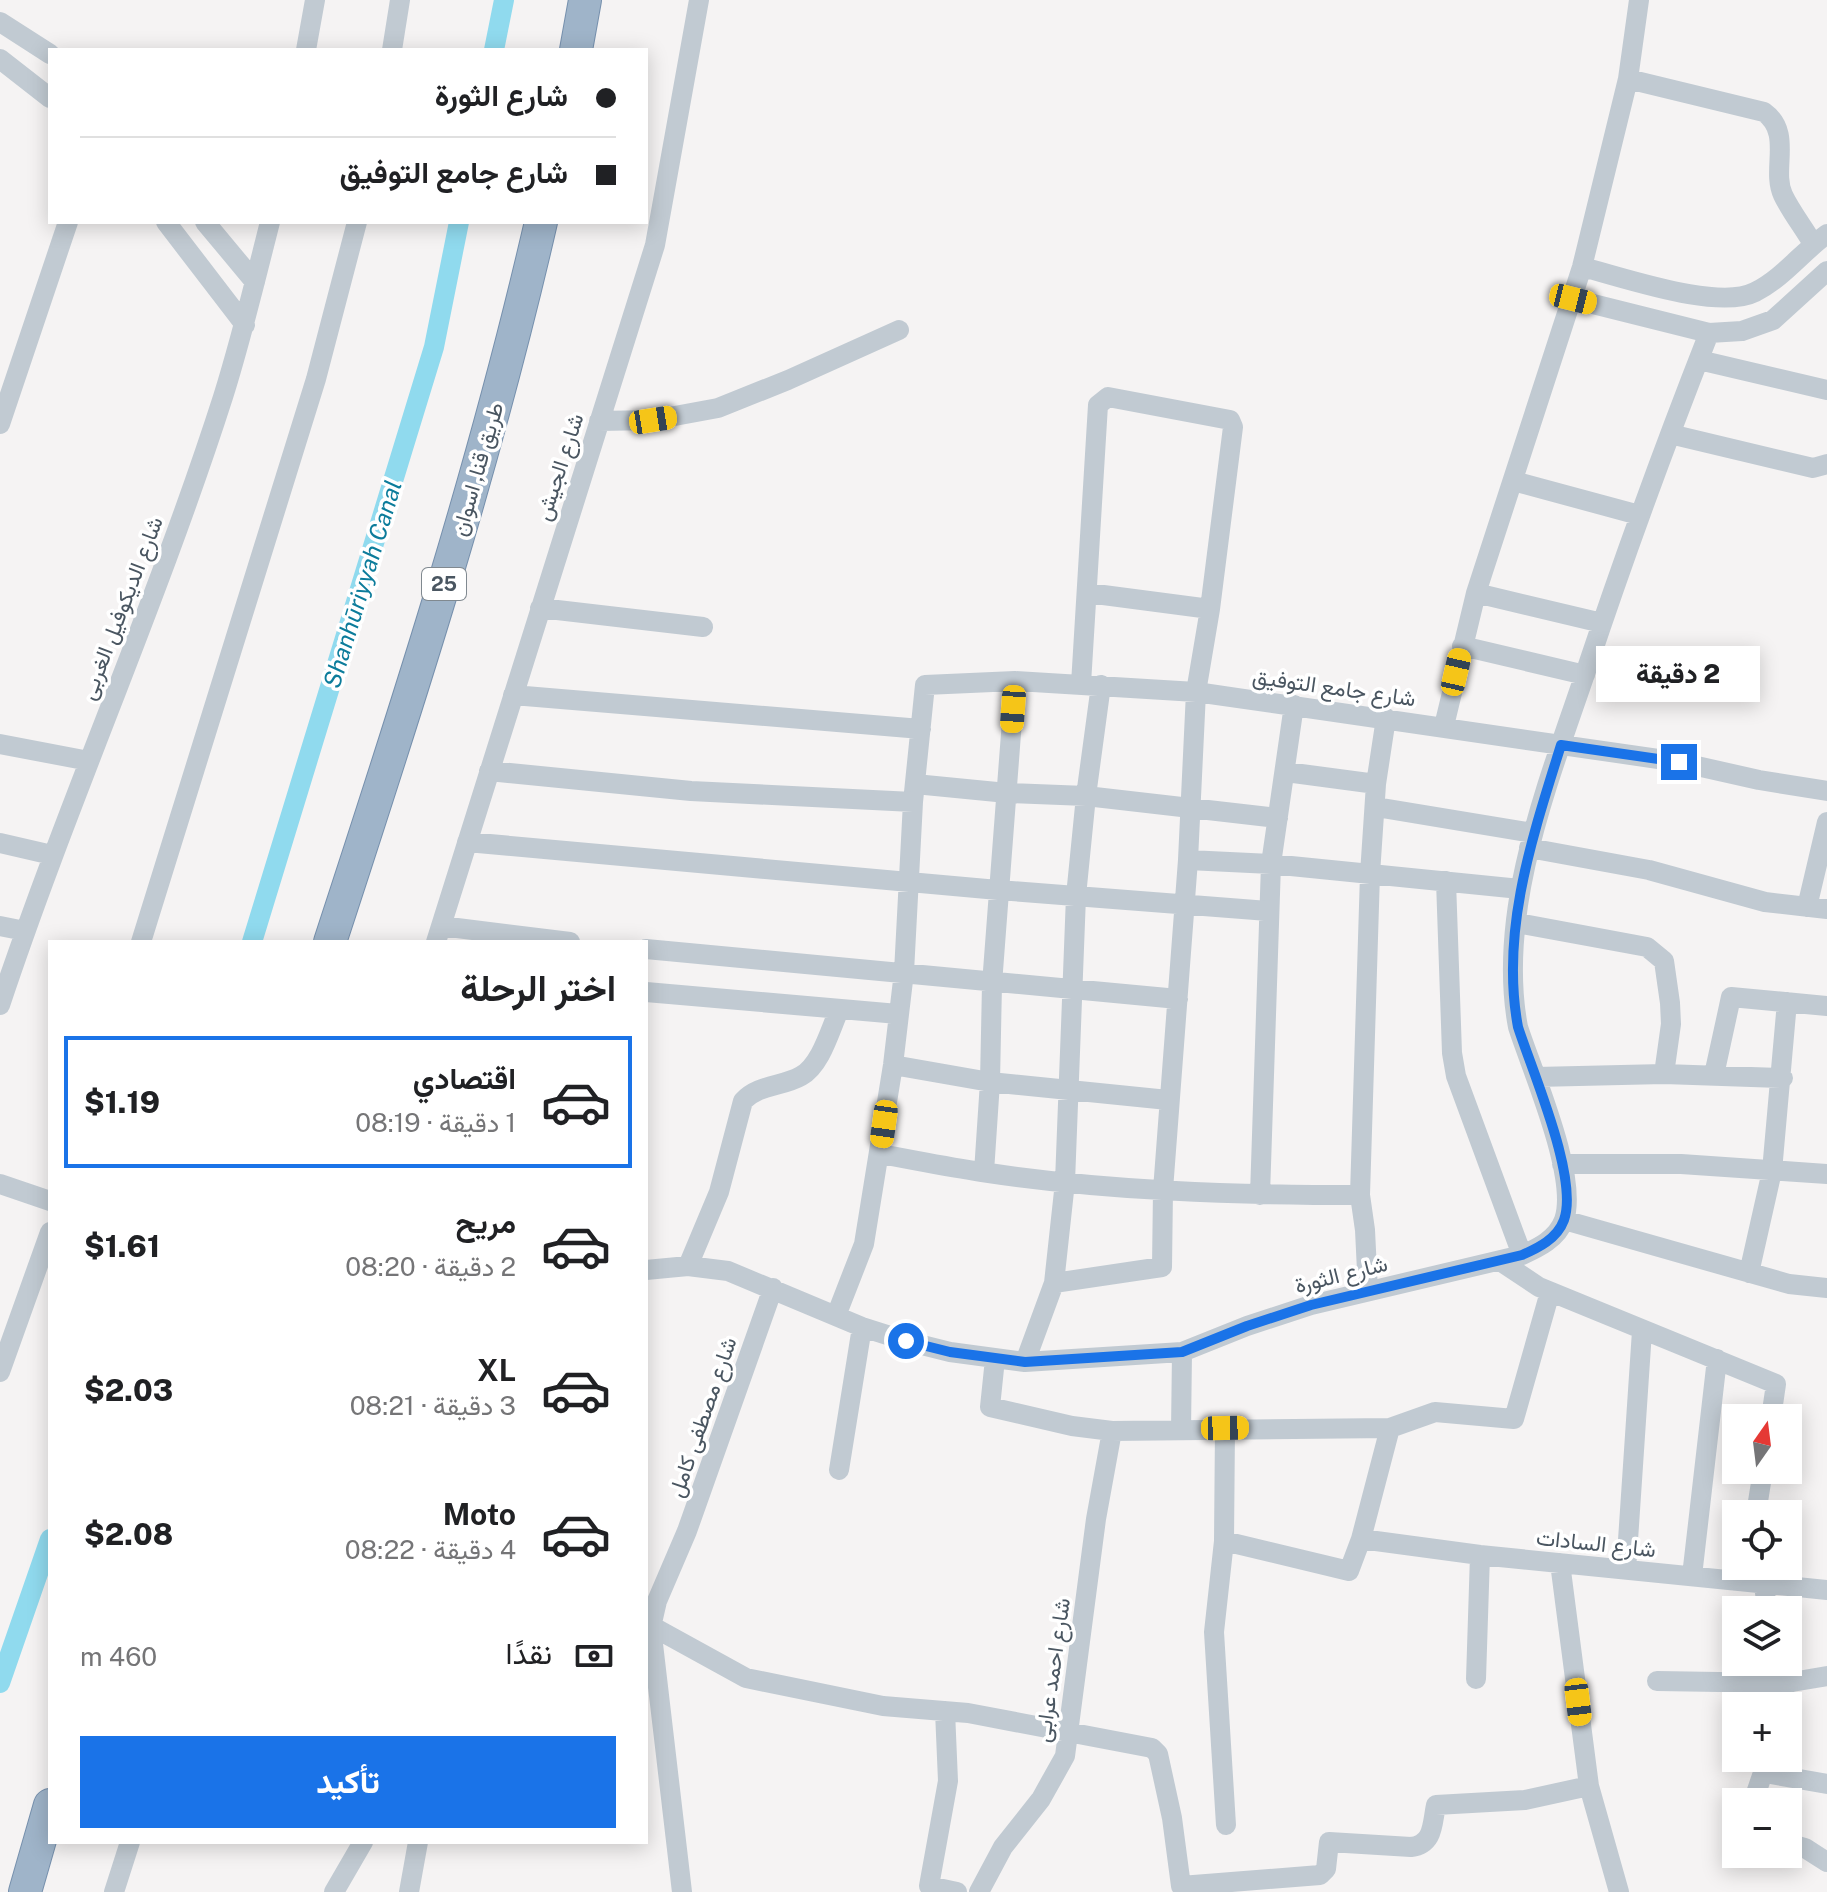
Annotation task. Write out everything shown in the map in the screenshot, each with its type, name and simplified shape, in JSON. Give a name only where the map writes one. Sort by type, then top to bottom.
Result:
[{"type":"highway","points":[[576,48],[585,0]]},
{"type":"highway","name":"طريق قنا, اسوان","points":[[331,940],[399,732],[478,471],[541,224]]},
{"type":"highway","points":[[25,1892],[48,1812]]},
{"type":"street","points":[[306,48],[315,0]]},
{"type":"street","points":[[392,48],[400,0]]},
{"type":"street","name":"شارع الجيش","points":[[439,934],[655,245],[699,0]]},
{"type":"street","points":[[1444,726],[1476,593],[1582,267],[1628,79],[1639,0]]},
{"type":"street","points":[[0,22],[48,53]]},
{"type":"street","points":[[0,59],[48,96]]},
{"type":"street","points":[[1582,267],[1724,299],[1753,294],[1778,278],[1820,239],[1782,194],[1779,132],[1771,117],[1764,112],[1628,79]]},
{"type":"street","points":[[0,424],[67,224]]},
{"type":"street","points":[[168,224],[245,325]]},
{"type":"street","points":[[207,224],[255,282]]},
{"type":"street","name":"شارع الديكوفيل الغربى","points":[[0,1005],[52,855],[198,471],[245,325],[270,224]]},
{"type":"street","points":[[142,940],[316,379],[356,224]]},
{"type":"street","points":[[1573,299],[1709,333],[1742,331],[1773,320],[1827,271]]},
{"type":"street","points":[[599,421],[653,420],[718,408],[899,330]]},
{"type":"street","points":[[1709,333],[1639,515],[1531,841],[1520,889],[1514,1003],[1518,1027],[1562,1164],[1567,1195],[1564,1220],[1789,1284],[1827,1288]]},
{"type":"street","points":[[1699,360],[1827,390]]},
{"type":"street","points":[[1025,1362],[1054,1283],[1065,1182],[1071,989],[1091,684],[1088,593],[1096,409],[1108,397],[1228,419],[1232,423],[1210,609],[1196,692],[1188,807],[1188,860],[1168,1100],[1162,1267],[1054,1283]]},
{"type":"street","points":[[1670,434],[1813,468],[1827,464]]},
{"type":"street","points":[[1513,481],[1639,515]]},
{"type":"street","points":[[1088,593],[1210,609]]},
{"type":"street","points":[[1476,593],[1602,623]]},
{"type":"street","points":[[540,608],[703,627]]},
{"type":"street","points":[[1462,646],[1585,675]]},
{"type":"street","points":[[984,1172],[992,984],[1015,681]]},
{"type":"street","name":"شارع جامع التوفيق","points":[[921,729],[925,685],[1015,681],[1091,684],[1196,692],[1444,726],[1679,762],[1827,791]]},
{"type":"street","points":[[513,695],[921,729],[914,793],[904,972],[893,1065],[864,1244],[836,1316]]},
{"type":"street","points":[[1260,1195],[1271,864],[1294,705]]},
{"type":"street","points":[[1368,1291],[1360,1195],[1370,874],[1376,784],[1386,718]]},
{"type":"street","points":[[0,744],[89,761]]},
{"type":"street","points":[[489,771],[691,791],[1086,796],[1278,818]]},
{"type":"street","points":[[1286,772],[1376,784]]},
{"type":"street","points":[[1376,807],[1531,841],[1765,902],[1817,908],[1827,822]]},
{"type":"street","points":[[467,842],[1268,911]]},
{"type":"street","points":[[0,843],[52,855]]},
{"type":"street","points":[[1188,860],[1271,864],[1520,889]]},
{"type":"street","points":[[1446,881],[1452,1053],[1456,1076],[1522,1255]]},
{"type":"street","points":[[1517,923],[1647,947],[1657,953],[1664,961],[1670,1003],[1671,1024],[1664,1074]]},
{"type":"street","points":[[0,926],[25,931]]},
{"type":"street","points":[[439,934],[537,940]]},
{"type":"street","points":[[648,955],[904,972],[992,984],[1178,999]]},
{"type":"street","points":[[648,992],[898,1014]]},
{"type":"street","points":[[1714,1075],[1731,997],[1827,1006]]},
{"type":"street","points":[[1749,1273],[1772,1171],[1783,1078],[1787,1002]]},
{"type":"street","points":[[688,1266],[719,1192],[743,1101],[753,1091],[787,1082],[807,1072],[839,1010]]},
{"type":"street","points":[[893,1065],[990,1082],[1168,1100]]},
{"type":"street","points":[[1536,1077],[1664,1074],[1783,1078]]},
{"type":"street","points":[[880,1154],[1065,1182],[1260,1195],[1360,1195]]},
{"type":"street","points":[[1562,1164],[1681,1164],[1827,1174]]},
{"type":"street","points":[[0,1184],[48,1200]]},
{"type":"street","name":"شارع الثورة","points":[[648,1270],[688,1266],[728,1271],[862,1327],[950,1352],[1025,1362],[1182,1352],[1311,1305],[1522,1255],[1539,1248],[1554,1236],[1564,1220]]},
{"type":"street","points":[[0,1372],[48,1238]]},
{"type":"street","points":[[1500,1261],[1516,1274],[1550,1292],[1776,1384],[1773,1404]]},
{"type":"street","name":"شارع مصطفى كامل","points":[[682,1892],[649,1625],[687,1531],[773,1288]]},
{"type":"street","points":[[995,1359],[990,1407],[1072,1426],[1112,1431],[1390,1428],[1435,1412],[1514,1419],[1550,1292]]},
{"type":"street","points":[[839,1470],[862,1327]]},
{"type":"street","points":[[1626,1570],[1642,1331]]},
{"type":"street","points":[[1181,1431],[1182,1352]]},
{"type":"street","points":[[1692,1576],[1717,1359]]},
{"type":"street","points":[[1225,1428],[1224,1541],[1214,1632],[1226,1825]]},
{"type":"street","points":[[1224,1541],[1349,1571],[1361,1539],[1390,1428]]},
{"type":"street","name":"شارع احمد عرابى","points":[[979,1892],[1003,1847],[1041,1799],[1065,1756],[1096,1519],[1112,1431]]},
{"type":"street","name":"شارع السادات","points":[[1361,1539],[1480,1555],[1722,1576]]},
{"type":"street","points":[[1476,1679],[1480,1555]]},
{"type":"street","points":[[1560,1563],[1589,1786],[1619,1892]]},
{"type":"street","name":"شارع السادات","points":[[1770,1580],[1827,1590]]},
{"type":"street","points":[[649,1625],[746,1678],[883,1706],[968,1713],[1156,1750],[1172,1818],[1181,1886],[1320,1875],[1326,1869],[1329,1842],[1411,1847],[1423,1844],[1430,1835],[1436,1805],[1525,1800],[1589,1786]]},
{"type":"street","points":[[1657,1681],[1777,1676]]},
{"type":"street","points":[[1802,1676],[1827,1676]]},
{"type":"street","points":[[945,1711],[946,1799],[929,1886],[957,1892]]},
{"type":"street","points":[[1786,1772],[1827,1784]]},
{"type":"street","points":[[114,1892],[129,1844]]},
{"type":"street","points":[[334,1892],[362,1844]]},
{"type":"street","points":[[409,1892],[418,1844]]},
{"type":"street","points":[[1802,1847],[1827,1862]]},
{"type":"waterway","name":"Shanhūriyyah Canal","points":[[494,48],[504,0]]},
{"type":"waterway","name":"Shanhūriyyah Canal","points":[[253,940],[434,347],[459,224]]},
{"type":"waterway","name":"Shanhūriyyah Canal","points":[[0,1683],[48,1545]]},
{"type":"route","points":[[906,1341],[950,1352],[1025,1362],[1182,1352],[1311,1305],[1522,1255],[1539,1248],[1554,1236],[1564,1220],[1567,1195],[1562,1164],[1518,1027],[1514,1003],[1520,889],[1533,833],[1561,745],[1679,762]]}]
